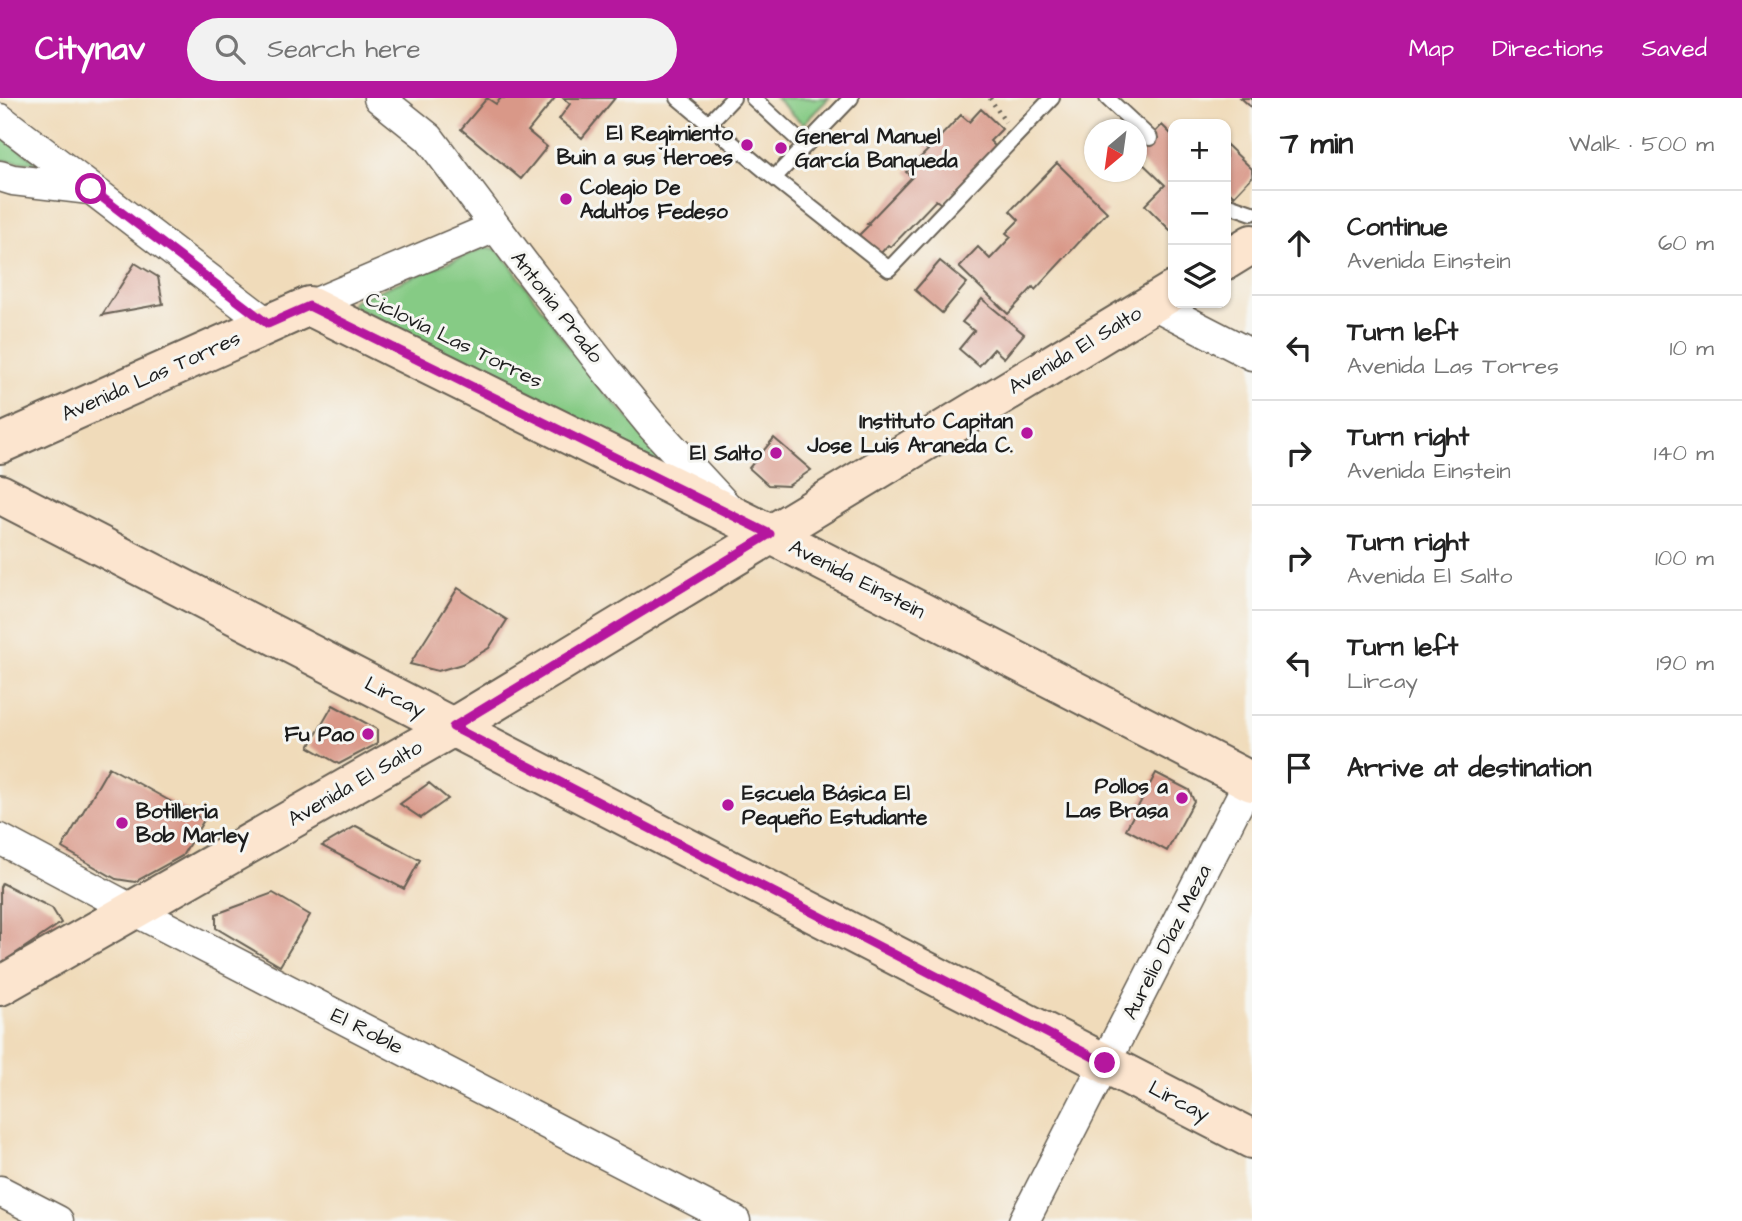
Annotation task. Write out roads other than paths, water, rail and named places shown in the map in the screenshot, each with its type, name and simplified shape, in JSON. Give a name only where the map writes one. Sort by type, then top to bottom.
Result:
[{"type":"main road","points":[[1231,257],[1252,244]]},
{"type":"main road","name":"Avenida El Salto","points":[[0,986],[453,727],[753,526],[1163,298]]},
{"type":"main road","name":"Avenida Las Torres","points":[[6,441],[309,306]]},
{"type":"main road","name":"Avenida Einstein","points":[[309,306],[753,526],[1251,779]]},
{"type":"main road","name":"Lircay","points":[[6,441],[16,488],[12,500],[1252,1139]]},
{"type":"street","name":"Antonia Prado","points":[[379,98],[429,138],[495,227],[645,416],[753,526]]},
{"type":"street","points":[[0,119],[268,324]]},
{"type":"street","points":[[0,176],[13,180],[91,189]]},
{"type":"street","name":"Avenida Las Torres","points":[[309,306],[495,227]]},
{"type":"street","points":[[1163,298],[1252,355]]},
{"type":"street","name":"Aurelio Díaz Meza","points":[[1024,1221],[1251,779]]},
{"type":"street","name":"El Roble","points":[[0,839],[132,910],[735,1221]]},
{"type":"street","points":[[0,1191],[58,1221]]},
{"type":"lane","points":[[678,98],[889,269],[1052,98]]},
{"type":"lane","points":[[709,123],[733,98]]},
{"type":"lane","points":[[753,98],[805,146]]},
{"type":"lane","points":[[774,178],[851,98]]},
{"type":"lane","points":[[1107,98],[1150,138]]},
{"type":"lane","points":[[1231,206],[1252,213]]},
{"type":"place","name":"El Regimiento Buin a sus Heroes","points":[[747,145]]},
{"type":"place","name":"General Manuel García Banqueda","points":[[781,148]]},
{"type":"place","name":"Colegio De Adultos Fedeso","points":[[566,199]]},
{"type":"place","name":"Instituto Capitan Jose Luis Araneda C.","points":[[1027,433]]},
{"type":"place","name":"El Salto","points":[[776,453]]},
{"type":"place","name":"Fu Pao","points":[[368,734]]},
{"type":"place","name":"Pollos a Las Brasa","points":[[1182,798]]},
{"type":"place","name":"Escuela Básica El Pequeño Estudiante","points":[[728,805]]},
{"type":"place","name":"Botilleria Bob Marley","points":[[122,823]]}]
